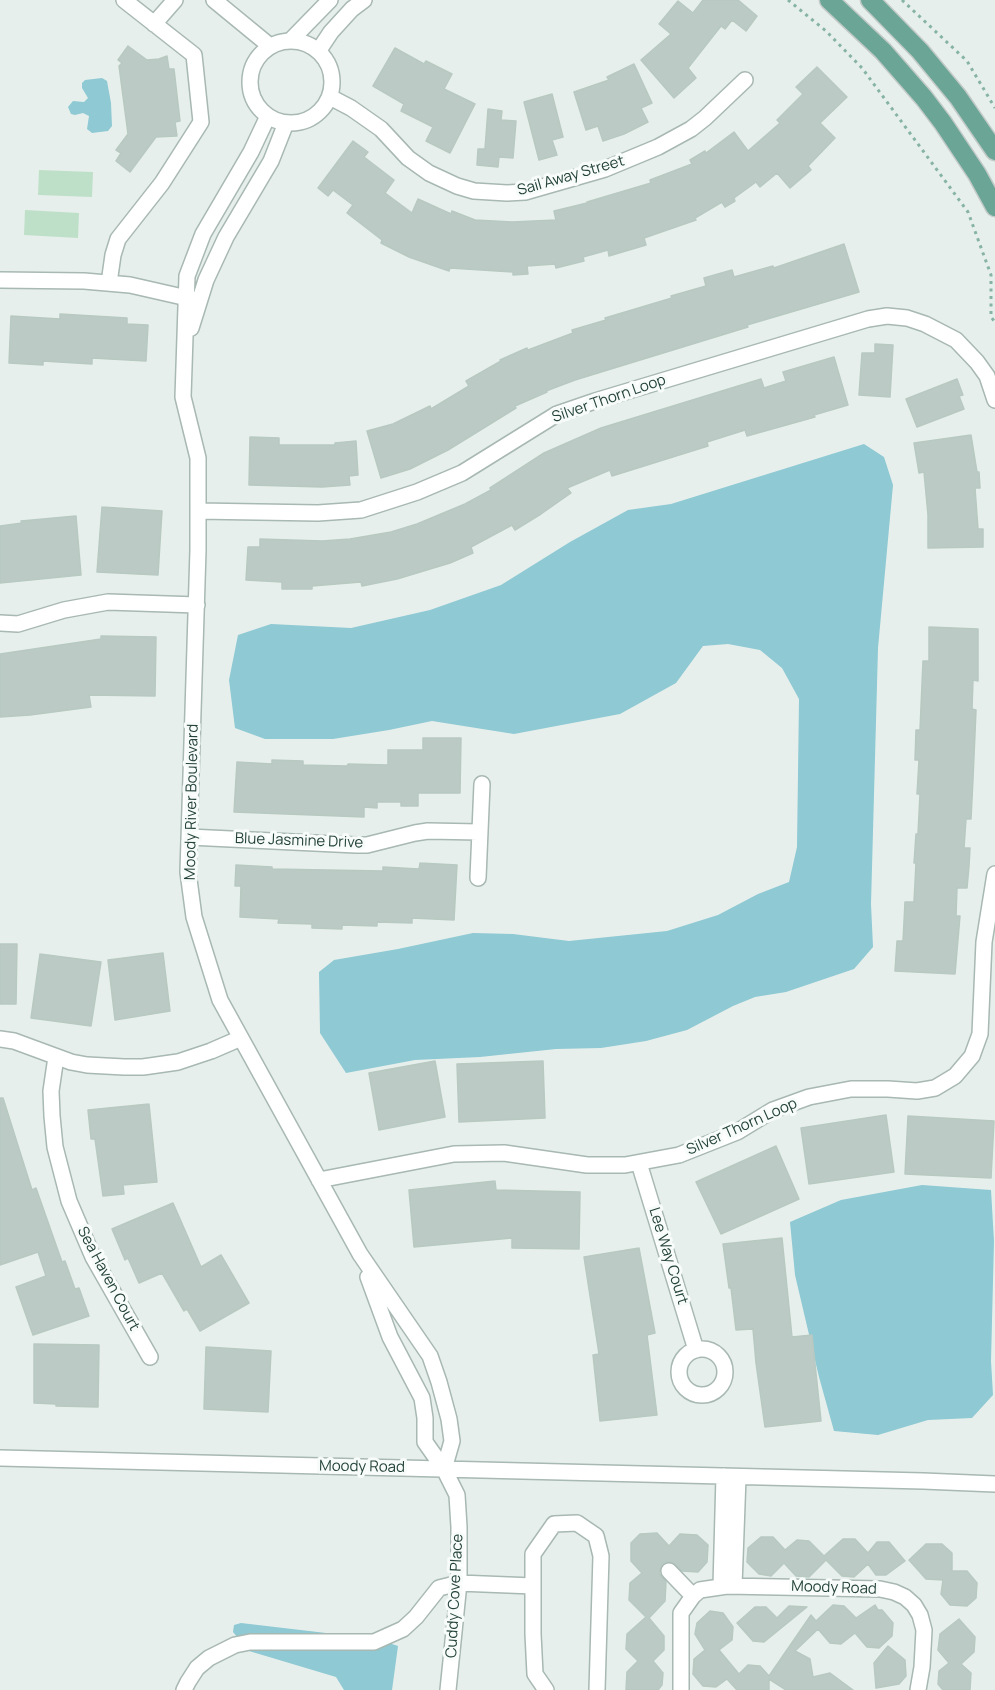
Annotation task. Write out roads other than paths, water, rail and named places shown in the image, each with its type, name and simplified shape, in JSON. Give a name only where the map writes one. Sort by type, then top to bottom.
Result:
[{"type":"main road","points":[[829,0],[883,51],[924,98],[977,174],[995,207]]},
{"type":"main road","points":[[870,0],[928,60],[958,97],[995,151]]},
{"type":"street","points":[[109,283],[118,239],[162,183],[201,122],[194,55],[124,0]]},
{"type":"street","points":[[154,24],[175,0]]},
{"type":"street","points":[[214,0],[270,46]]},
{"type":"street","points":[[291,40],[330,0]]},
{"type":"street","points":[[319,50],[338,24],[364,0]]},
{"type":"street","points":[[291,40],[306,43],[319,50],[328,62],[332,75],[332,88],[330,97],[318,113],[306,120],[286,123],[262,111],[254,99],[250,85],[255,61],[270,46],[291,40]]},
{"type":"street","name":"Sail Away Street","points":[[330,97],[351,108],[381,129],[408,158],[429,173],[474,191],[507,194],[525,192],[605,169],[658,147],[691,129],[745,80]]},
{"type":"street","name":"Moody River Boulevard","points":[[268,116],[251,152],[203,234],[187,276],[193,299],[185,348],[183,397],[198,458],[197,605],[188,872],[194,917],[220,1000],[360,1254],[430,1356],[449,1419],[452,1441],[444,1469]]},
{"type":"street","name":"Moody River Boulevard","points":[[193,299],[206,280],[226,237],[271,161],[286,123]]},
{"type":"street","points":[[0,280],[84,281],[130,285],[193,299]]},
{"type":"street","name":"Silver Thorn Loop","points":[[198,511],[318,513],[361,510],[417,492],[462,473],[557,414],[868,319],[887,316],[907,318],[925,324],[956,340],[987,376],[995,400]]},
{"type":"street","points":[[0,623],[18,624],[64,610],[108,602],[197,605]]},
{"type":"street","points":[[478,878],[482,784]]},
{"type":"street","name":"Blue Jasmine Drive","points":[[189,837],[356,845],[376,843],[415,832],[479,832]]},
{"type":"street","name":"Silver Thorn Loop","points":[[319,1180],[454,1154],[504,1153],[587,1165],[639,1163],[679,1155],[737,1132],[773,1110],[809,1097],[851,1089],[917,1091],[935,1088],[955,1076],[972,1056],[988,1017],[984,942],[995,874]]},
{"type":"street","points":[[0,1039],[14,1041],[56,1058],[106,1067],[153,1066],[192,1058],[241,1038]]},
{"type":"street","name":"Sea Haven Court","points":[[56,1058],[51,1091],[52,1116],[55,1147],[69,1201],[93,1257],[150,1358]]},
{"type":"street","name":"Lee Way Court","points":[[639,1163],[696,1350]]},
{"type":"street","name":"Moody River Boulevard","points":[[360,1254],[390,1337],[422,1398],[425,1442],[444,1469]]},
{"type":"street","points":[[390,1337],[408,1326]]},
{"type":"street","name":"Moody Road","points":[[0,1458],[995,1484]]},
{"type":"street","name":"Cuddy Cove Place","points":[[444,1469],[457,1495],[459,1527],[459,1583],[448,1690]]},
{"type":"street","points":[[728,1586],[731,1476]]},
{"type":"street","points":[[546,1690],[535,1674],[533,1554],[554,1524],[577,1523],[596,1536],[601,1556],[597,1690]]},
{"type":"street","points":[[669,1571],[693,1596],[681,1613],[679,1631],[681,1690]]},
{"type":"street","points":[[184,1690],[203,1663],[236,1645],[250,1641],[374,1642],[403,1629],[416,1617],[439,1588],[459,1583],[533,1586]]},
{"type":"street","name":"Moody Road","points":[[693,1596],[700,1590],[728,1586],[880,1589],[906,1596],[920,1615],[924,1630],[918,1690]]},
{"type":"water","points":[[102,78],[107,81],[112,126],[108,131],[92,133],[87,129],[89,116],[83,113],[71,114],[68,107],[73,101],[84,102],[88,98],[82,88],[85,80]]},
{"type":"water","points":[[864,444],[884,457],[893,485],[878,648],[871,904],[873,947],[854,969],[786,992],[755,997],[687,1030],[646,1041],[601,1048],[556,1049],[480,1057],[415,1060],[346,1073],[320,1033],[319,972],[334,960],[473,933],[513,934],[569,941],[667,931],[718,915],[758,894],[789,882],[797,847],[799,699],[782,668],[760,650],[728,644],[703,646],[676,683],[620,714],[514,734],[432,721],[333,739],[265,739],[235,728],[229,680],[238,635],[271,624],[351,628],[430,610],[501,585],[570,542],[628,510],[671,504]]},
{"type":"water","points":[[922,1185],[991,1190],[994,1241],[991,1361],[993,1395],[972,1418],[928,1420],[878,1435],[834,1431],[795,1275],[790,1222],[841,1200]]},
{"type":"water","points":[[241,1623],[377,1639],[398,1646],[392,1690],[344,1690],[336,1677],[249,1651],[233,1632],[234,1625]]}]
